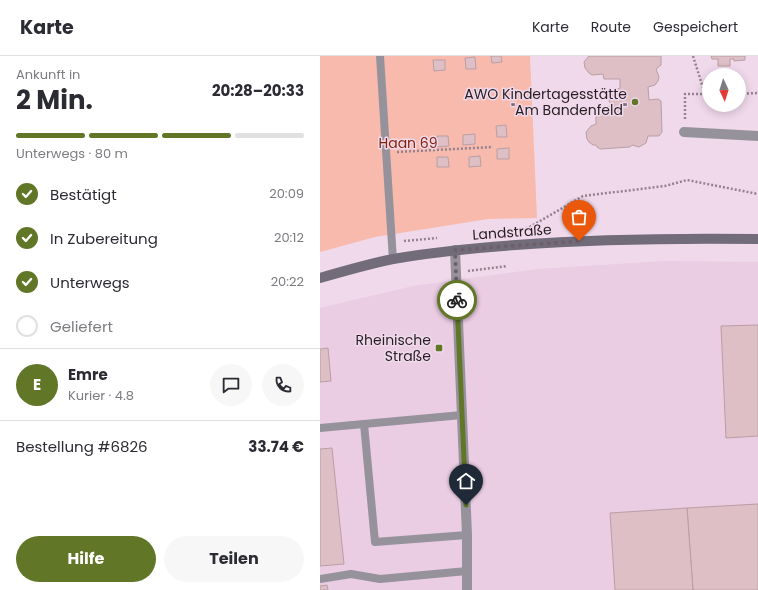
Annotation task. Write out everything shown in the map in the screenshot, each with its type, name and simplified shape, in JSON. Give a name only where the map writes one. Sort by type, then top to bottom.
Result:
[{"type":"main road","name":"Landstraße","points":[[320,278],[393,260],[455,250],[579,241],[710,238],[758,239]]},
{"type":"street","points":[[684,132],[758,136]]},
{"type":"street","points":[[455,250],[467,535],[467,590]]},
{"type":"lane","points":[[380,56],[393,260]]},
{"type":"lane","points":[[320,428],[462,415]]},
{"type":"lane","points":[[364,424],[375,542],[467,535]]},
{"type":"lane","points":[[320,579],[351,574],[380,579],[467,571]]},
{"type":"path","points":[[693,56],[702,84]]},
{"type":"path","points":[[684,132],[685,94],[702,94]]},
{"type":"path","points":[[746,94],[758,94]]},
{"type":"path","points":[[386,153],[493,147]]},
{"type":"path","points":[[467,234],[528,228],[583,196],[665,186],[686,180],[758,194]]},
{"type":"path","points":[[392,242],[445,237]]},
{"type":"path","points":[[455,273],[507,266]]},
{"type":"shaded area","points":[[664,261],[758,262],[758,590],[320,590],[320,308],[413,286],[538,269]]},
{"type":"green space","name":"Haan 69","points":[[320,56],[530,56],[537,218],[488,219],[375,237],[320,252]]},
{"type":"building","points":[[491,56],[501,56],[502,62],[492,63]]},
{"type":"building","name":"AWO Kindertagesstätte \"Am Bandenfeld\"","points":[[589,56],[661,56],[661,65],[656,69],[659,77],[658,81],[655,85],[648,87],[649,100],[658,99],[661,101],[662,132],[659,136],[648,136],[646,143],[639,147],[632,145],[630,147],[600,149],[596,145],[589,142],[586,132],[591,126],[596,124],[596,115],[600,109],[612,106],[609,101],[610,95],[611,92],[620,88],[620,79],[604,79],[603,74],[592,75],[589,73],[585,68],[584,62]]},
{"type":"building","points":[[711,56],[745,56],[745,60],[734,61],[734,59],[730,59],[730,66],[718,66],[718,59],[712,59]]},
{"type":"building","points":[[475,57],[476,69],[466,69],[465,58]]},
{"type":"building","points":[[433,60],[445,60],[445,70],[434,71]]},
{"type":"building","points":[[506,125],[507,137],[497,137],[496,126]]},
{"type":"building","points":[[475,134],[475,144],[463,145],[463,135]]},
{"type":"building","points":[[437,136],[448,136],[449,146],[437,147]]},
{"type":"building","points":[[509,148],[509,159],[497,159],[497,149]]},
{"type":"building","points":[[480,156],[481,166],[469,167],[469,157]]},
{"type":"building","points":[[437,157],[448,157],[449,167],[437,167]]},
{"type":"building","points":[[758,325],[758,436],[726,438],[721,326]]},
{"type":"building","points":[[328,348],[331,381],[320,382],[320,349]]},
{"type":"building","points":[[332,448],[344,564],[320,566],[320,449]]},
{"type":"building","points":[[758,504],[758,590],[693,590],[687,508]]},
{"type":"building","points":[[687,508],[693,590],[615,590],[610,513]]},
{"type":"building","points":[[327,585],[328,590],[320,590],[320,586]]},
{"type":"way so far","points":[[457,300],[455,250],[579,241]]},
{"type":"place","name":"AWO Kindertagesstätte \"Am Bandenfeld\"","points":[[635,102]]},
{"type":"place","name":"Rheinische Straße","points":[[439,348]]},
{"type":"route","points":[[457,300],[466,505]]}]
